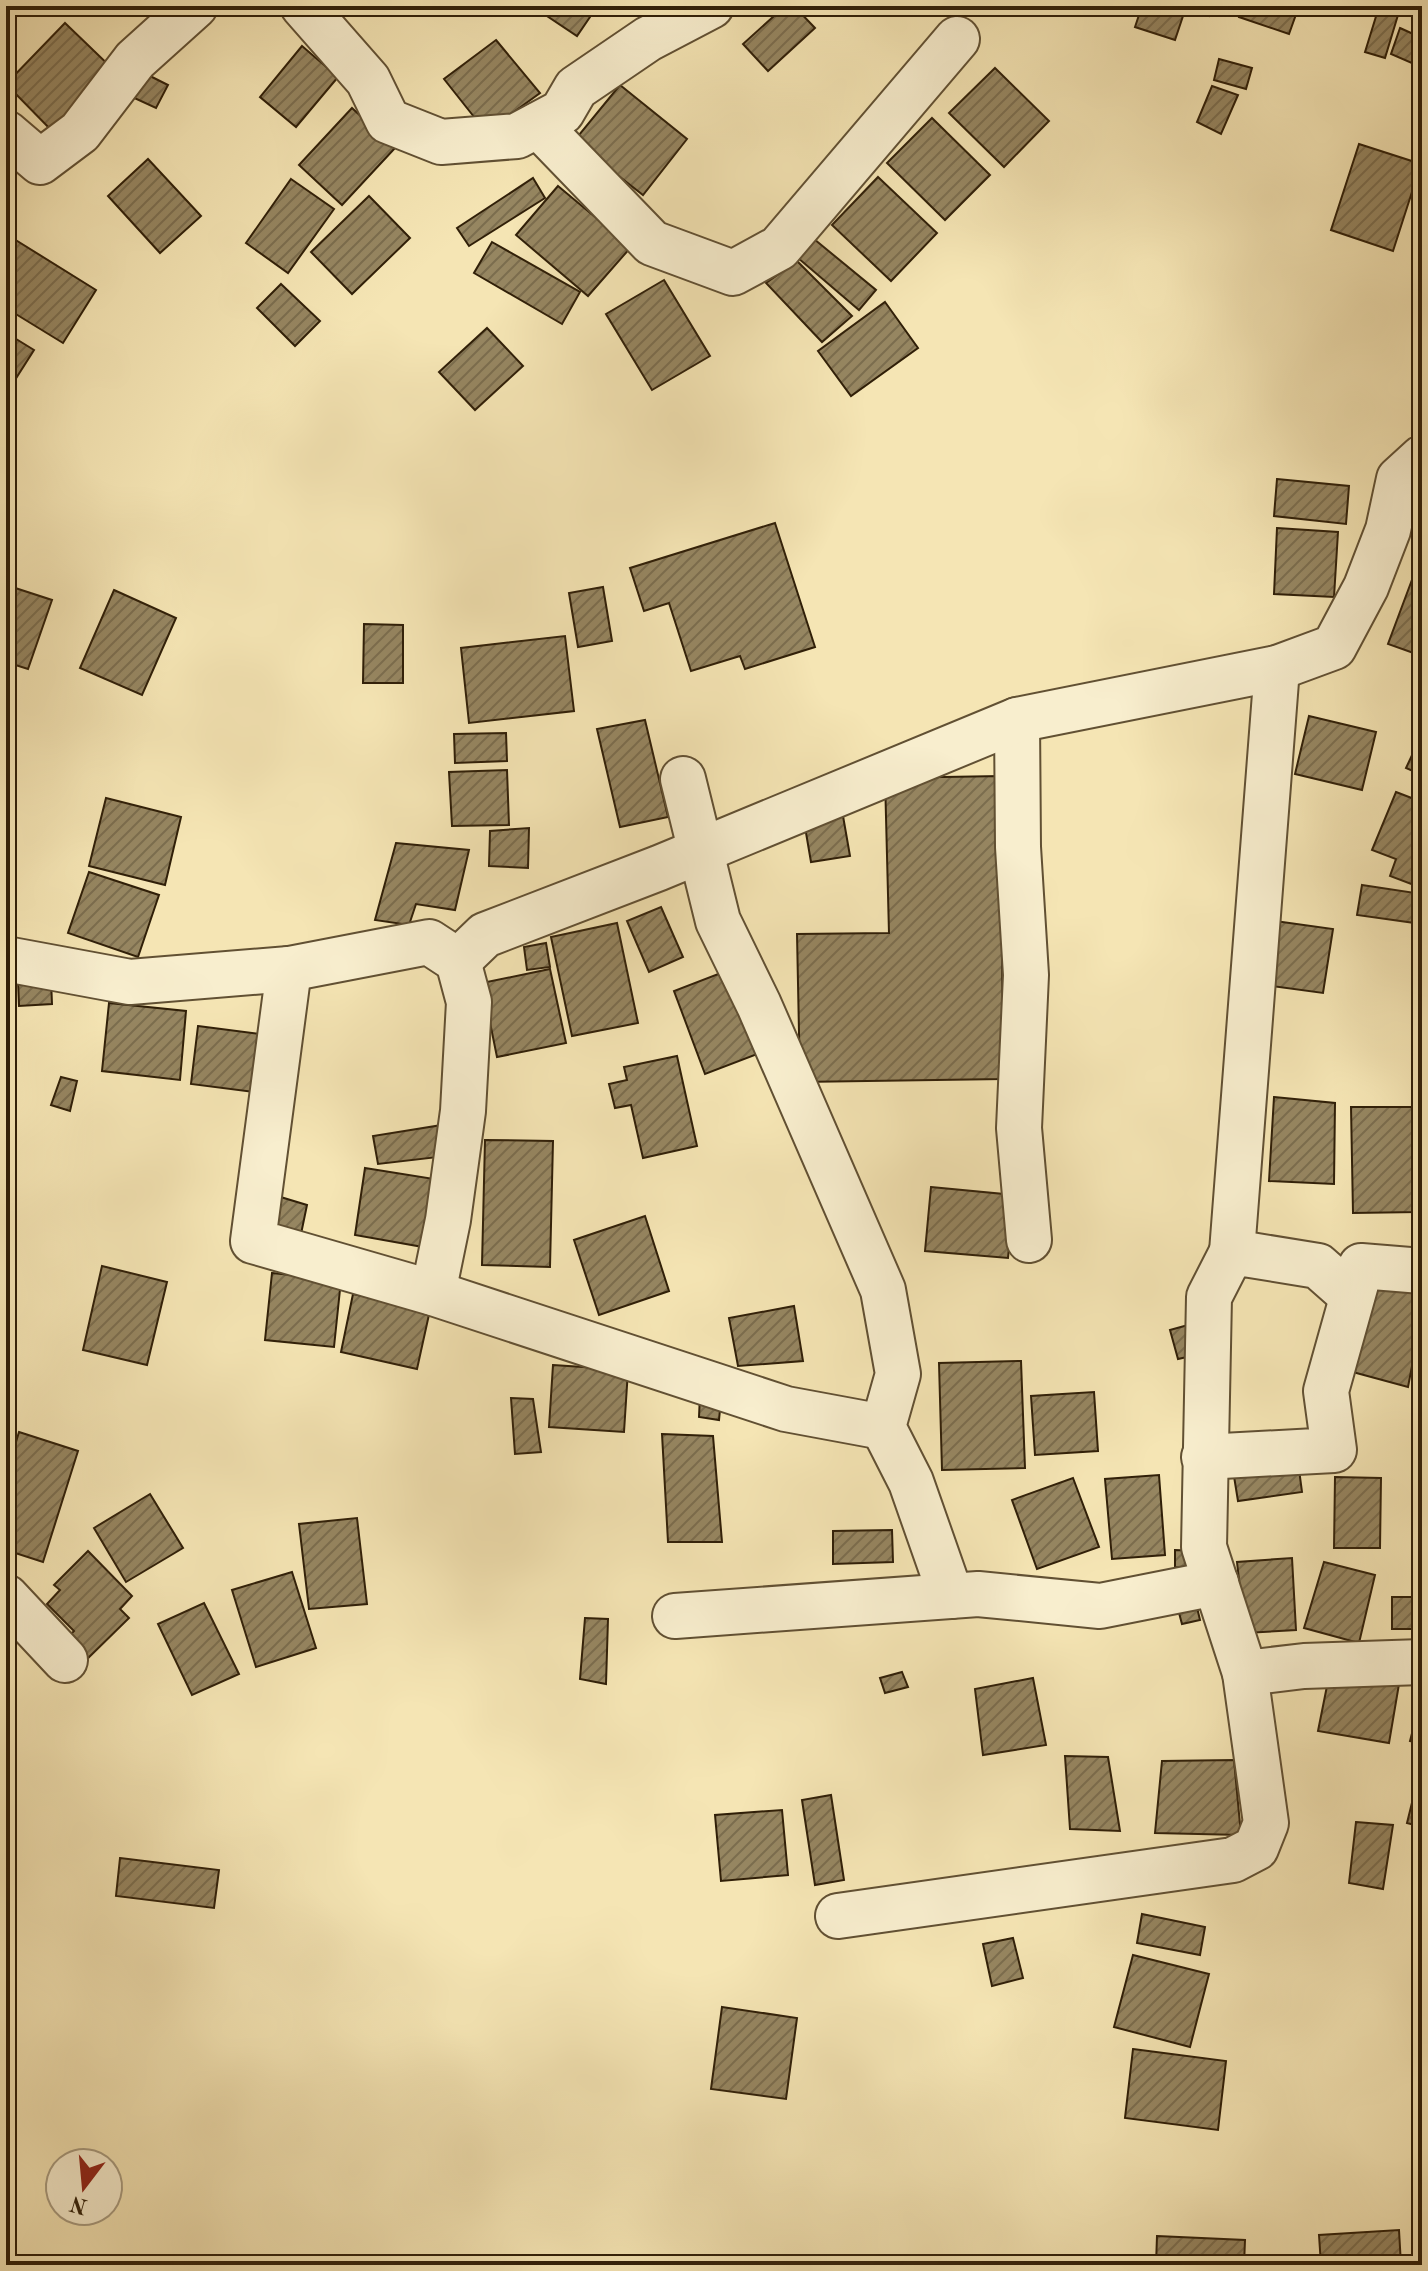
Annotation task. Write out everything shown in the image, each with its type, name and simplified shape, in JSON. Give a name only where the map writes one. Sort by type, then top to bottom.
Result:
[{"type":"street","points":[[6,133],[40,162],[80,132],[135,60],[195,6]]},
{"type":"street","points":[[303,6],[368,80],[388,121],[441,142],[517,136],[562,112],[576,88],[636,47],[711,6]]},
{"type":"street","points":[[538,125],[652,243],[733,273],[779,248],[957,39]]},
{"type":"street","points":[[458,961],[485,935],[1017,720],[1277,668],[1334,647],[1366,587],[1388,530],[1399,479],[1422,458]]},
{"type":"street","points":[[838,1916],[1233,1860],[1256,1848],[1266,1823],[1245,1673],[1204,1547],[1204,1457],[1210,1401],[1209,1297],[1232,1252],[1277,668]]},
{"type":"street","points":[[1017,720],[1018,847],[1026,975],[1019,1128],[1029,1240]]},
{"type":"street","points":[[683,779],[718,921],[759,1005],[883,1290],[898,1374],[883,1427],[911,1482],[951,1596]]},
{"type":"street","points":[[6,959],[130,982],[289,969],[429,942],[458,961],[469,1002],[463,1111],[448,1220],[433,1293]]},
{"type":"street","points":[[289,969],[253,1241],[433,1293],[786,1409],[883,1427]]},
{"type":"street","points":[[1232,1252],[1318,1266],[1352,1296]]},
{"type":"street","points":[[1204,1457],[1334,1450],[1326,1391],[1361,1266],[1422,1271]]},
{"type":"street","points":[[675,1616],[978,1594],[1100,1606],[1216,1583]]},
{"type":"street","points":[[6,1597],[65,1660]]},
{"type":"street","points":[[1245,1673],[1304,1666],[1422,1662]]},
{"type":"building","points":[[532,6],[580,6],[592,14],[577,36]]},
{"type":"building","points":[[785,6],[794,6],[815,28],[768,71],[743,44]]},
{"type":"building","points":[[1142,6],[1183,16],[1175,40],[1135,27]]},
{"type":"building","points":[[1186,6],[1214,6],[1209,16]]},
{"type":"building","points":[[1242,6],[1299,6],[1289,34],[1239,17]]},
{"type":"building","points":[[1348,6],[1370,6],[1367,15],[1347,9]]},
{"type":"building","points":[[1378,10],[1398,15],[1385,58],[1365,52]]},
{"type":"building","points":[[65,23],[118,74],[57,136],[6,84]]},
{"type":"building","points":[[1400,28],[1422,38],[1421,67],[1391,54]]},
{"type":"building","points":[[496,40],[540,93],[486,132],[444,79]]},
{"type":"building","points":[[302,46],[338,77],[296,127],[260,97]]},
{"type":"building","points":[[1219,59],[1252,68],[1246,89],[1214,80]]},
{"type":"building","points":[[995,68],[1049,121],[1004,167],[949,113]]},
{"type":"building","points":[[142,72],[168,85],[156,108],[130,96]]},
{"type":"building","points":[[620,85],[687,139],[643,195],[574,141]]},
{"type":"building","points":[[1212,86],[1238,95],[1221,134],[1197,122]]},
{"type":"building","points":[[352,108],[395,148],[342,205],[299,165]]},
{"type":"building","points":[[932,118],[990,175],[945,220],[887,163]]},
{"type":"building","points":[[1359,144],[1421,164],[1393,251],[1331,230]]},
{"type":"building","points":[[148,159],[201,216],[160,253],[108,196]]},
{"type":"building","points":[[878,177],[937,233],[891,281],[832,225]]},
{"type":"building","points":[[533,178],[545,198],[469,246],[457,228]]},
{"type":"building","points":[[291,179],[334,209],[288,273],[246,243]]},
{"type":"building","points":[[558,186],[631,247],[588,296],[516,235]]},
{"type":"building","points":[[369,196],[410,238],[352,294],[311,252]]},
{"type":"building","points":[[6,234],[96,290],[63,343],[6,308]]},
{"type":"building","points":[[814,239],[876,290],[859,310],[798,258]]},
{"type":"building","points":[[492,242],[580,292],[562,324],[474,273]]},
{"type":"building","points":[[797,261],[852,316],[822,342],[766,283]]},
{"type":"building","points":[[664,280],[710,356],[652,390],[606,314]]},
{"type":"building","points":[[281,284],[320,321],[295,346],[257,308]]},
{"type":"building","points":[[885,302],[918,348],[851,396],[818,351]]},
{"type":"building","points":[[487,328],[523,366],[475,410],[439,372]]},
{"type":"building","points":[[8,334],[34,350],[6,394],[6,336]]},
{"type":"building","points":[[1277,479],[1349,486],[1346,524],[1274,516]]},
{"type":"building","points":[[1419,487],[1422,488],[1422,515],[1410,511]]},
{"type":"building","points":[[775,523],[815,647],[745,669],[740,656],[691,671],[669,603],[644,611],[630,568]]},
{"type":"building","points":[[1277,528],[1338,532],[1334,597],[1274,594]]},
{"type":"building","points":[[1422,553],[1422,656],[1388,644]]},
{"type":"building","points":[[6,585],[52,600],[28,669],[6,662]]},
{"type":"building","points":[[603,587],[612,641],[578,647],[569,593]]},
{"type":"building","points":[[114,590],[176,618],[142,695],[80,668]]},
{"type":"building","points":[[364,624],[403,625],[403,683],[363,683]]},
{"type":"building","points":[[565,636],[574,711],[469,723],[461,648]]},
{"type":"building","points":[[1309,716],[1376,732],[1362,790],[1295,774]]},
{"type":"building","points":[[645,720],[668,817],[620,827],[597,729]]},
{"type":"building","points":[[506,733],[507,761],[455,763],[454,734]]},
{"type":"building","points":[[1422,734],[1422,775],[1406,768]]},
{"type":"building","points":[[507,770],[509,825],[452,826],[449,772]]},
{"type":"building","points":[[1001,776],[1003,1079],[800,1082],[797,934],[889,933],[885,778]]},
{"type":"building","points":[[1396,792],[1422,802],[1422,888],[1390,876],[1396,859],[1372,850]]},
{"type":"building","points":[[106,798],[181,817],[165,885],[89,866]]},
{"type":"building","points":[[843,816],[850,856],[811,862],[804,821]]},
{"type":"building","points":[[529,828],[528,868],[489,866],[490,831]]},
{"type":"building","points":[[396,843],[469,850],[455,910],[416,904],[409,925],[375,920]]},
{"type":"building","points":[[89,872],[159,895],[138,957],[68,933]]},
{"type":"building","points":[[1362,885],[1422,894],[1422,924],[1357,915]]},
{"type":"building","points":[[661,907],[683,957],[649,972],[627,921]]},
{"type":"building","points":[[1275,921],[1333,929],[1323,993],[1265,985]]},
{"type":"building","points":[[617,923],[638,1023],[572,1036],[551,937]]},
{"type":"building","points":[[546,943],[550,967],[527,970],[524,947]]},
{"type":"building","points":[[550,969],[566,1043],[497,1057],[482,983]]},
{"type":"building","points":[[726,971],[760,1053],[705,1074],[674,991]]},
{"type":"building","points":[[6,974],[16,974],[14,1024],[6,1023]]},
{"type":"building","points":[[51,979],[52,1004],[19,1006],[18,980]]},
{"type":"building","points":[[109,1003],[186,1011],[180,1080],[102,1071]]},
{"type":"building","points":[[198,1026],[268,1035],[261,1093],[191,1084]]},
{"type":"building","points":[[677,1056],[697,1146],[643,1158],[631,1105],[615,1108],[609,1084],[627,1080],[624,1067]]},
{"type":"building","points":[[61,1077],[77,1081],[70,1111],[51,1105]]},
{"type":"building","points":[[1274,1097],[1335,1103],[1334,1184],[1269,1181]]},
{"type":"building","points":[[1351,1107],[1416,1107],[1418,1212],[1353,1213]]},
{"type":"building","points":[[442,1125],[447,1156],[378,1164],[373,1136]]},
{"type":"building","points":[[485,1140],[553,1141],[550,1267],[482,1265]]},
{"type":"building","points":[[365,1168],[434,1179],[423,1247],[355,1235]]},
{"type":"building","points":[[931,1187],[1014,1195],[1008,1258],[925,1251]]},
{"type":"building","points":[[274,1195],[307,1205],[301,1234],[266,1224]]},
{"type":"building","points":[[645,1216],[669,1291],[599,1315],[574,1240]]},
{"type":"building","points":[[102,1266],[167,1282],[147,1365],[83,1350]]},
{"type":"building","points":[[272,1273],[341,1280],[334,1347],[265,1340]]},
{"type":"building","points":[[1366,1278],[1422,1290],[1422,1314],[1408,1387],[1349,1371]]},
{"type":"building","points":[[353,1294],[430,1310],[417,1369],[341,1352]]},
{"type":"building","points":[[794,1306],[803,1361],[738,1366],[729,1318]]},
{"type":"building","points":[[1188,1325],[1196,1355],[1178,1359],[1170,1330]]},
{"type":"building","points":[[1021,1361],[1025,1468],[942,1470],[939,1363]]},
{"type":"building","points":[[553,1365],[628,1370],[624,1432],[549,1427]]},
{"type":"building","points":[[1094,1392],[1098,1451],[1035,1455],[1031,1396]]},
{"type":"building","points":[[700,1395],[721,1399],[719,1420],[699,1417]]},
{"type":"building","points":[[511,1398],[533,1399],[541,1452],[515,1454]]},
{"type":"building","points":[[19,1432],[78,1451],[43,1562],[6,1550],[6,1475]]},
{"type":"building","points":[[662,1434],[713,1436],[722,1542],[668,1542]]},
{"type":"building","points":[[1298,1462],[1302,1492],[1238,1501],[1233,1470]]},
{"type":"building","points":[[1159,1475],[1165,1555],[1112,1559],[1105,1479]]},
{"type":"building","points":[[1335,1477],[1381,1478],[1380,1548],[1334,1548]]},
{"type":"building","points":[[1073,1478],[1099,1547],[1037,1569],[1012,1500]]},
{"type":"building","points":[[150,1494],[183,1548],[126,1582],[94,1528]]},
{"type":"building","points":[[357,1518],[367,1604],[309,1609],[299,1524]]},
{"type":"building","points":[[892,1530],[893,1562],[833,1564],[833,1531]]},
{"type":"building","points":[[1175,1550],[1196,1551],[1194,1570],[1175,1567]]},
{"type":"building","points":[[88,1551],[132,1596],[120,1609],[129,1618],[83,1663],[62,1643],[74,1631],[47,1604],[60,1590],[54,1585]]},
{"type":"building","points":[[1292,1558],[1296,1630],[1245,1633],[1237,1562]]},
{"type":"building","points":[[1324,1562],[1375,1575],[1359,1643],[1304,1628]]},
{"type":"building","points":[[1422,1565],[1422,1631],[1417,1631],[1417,1566]]},
{"type":"building","points":[[292,1572],[316,1648],[256,1667],[232,1590]]},
{"type":"building","points":[[1194,1595],[1200,1620],[1182,1624],[1175,1598]]},
{"type":"building","points":[[1392,1597],[1414,1597],[1414,1629],[1392,1629]]},
{"type":"building","points":[[204,1603],[239,1674],[192,1695],[158,1624]]},
{"type":"building","points":[[585,1618],[608,1619],[606,1684],[580,1679]]},
{"type":"building","points":[[1330,1671],[1399,1684],[1389,1743],[1318,1731]]},
{"type":"building","points":[[902,1672],[908,1687],[885,1693],[880,1678]]},
{"type":"building","points":[[1033,1678],[1046,1745],[983,1755],[975,1689]]},
{"type":"building","points":[[1422,1695],[1422,1744],[1410,1741]]},
{"type":"building","points":[[1065,1756],[1108,1757],[1120,1831],[1070,1829]]},
{"type":"building","points":[[1234,1760],[1241,1835],[1155,1833],[1162,1761]]},
{"type":"building","points":[[1422,1762],[1422,1827],[1407,1823]]},
{"type":"building","points":[[831,1795],[844,1880],[815,1885],[802,1800]]},
{"type":"building","points":[[782,1810],[788,1875],[721,1881],[715,1815]]},
{"type":"building","points":[[1356,1822],[1393,1825],[1383,1889],[1349,1883]]},
{"type":"building","points":[[120,1858],[219,1870],[214,1908],[116,1896]]},
{"type":"building","points":[[1142,1914],[1205,1927],[1200,1955],[1137,1943]]},
{"type":"building","points":[[1013,1938],[1023,1978],[992,1986],[983,1944]]},
{"type":"building","points":[[1133,1955],[1209,1974],[1190,2047],[1114,2027]]},
{"type":"building","points":[[722,2007],[797,2018],[786,2099],[711,2089]]},
{"type":"building","points":[[1133,2049],[1226,2061],[1218,2130],[1125,2118]]},
{"type":"building","points":[[1399,2230],[1401,2265],[1321,2265],[1319,2235]]},
{"type":"building","points":[[1157,2236],[1245,2240],[1244,2265],[1156,2265]]}]
